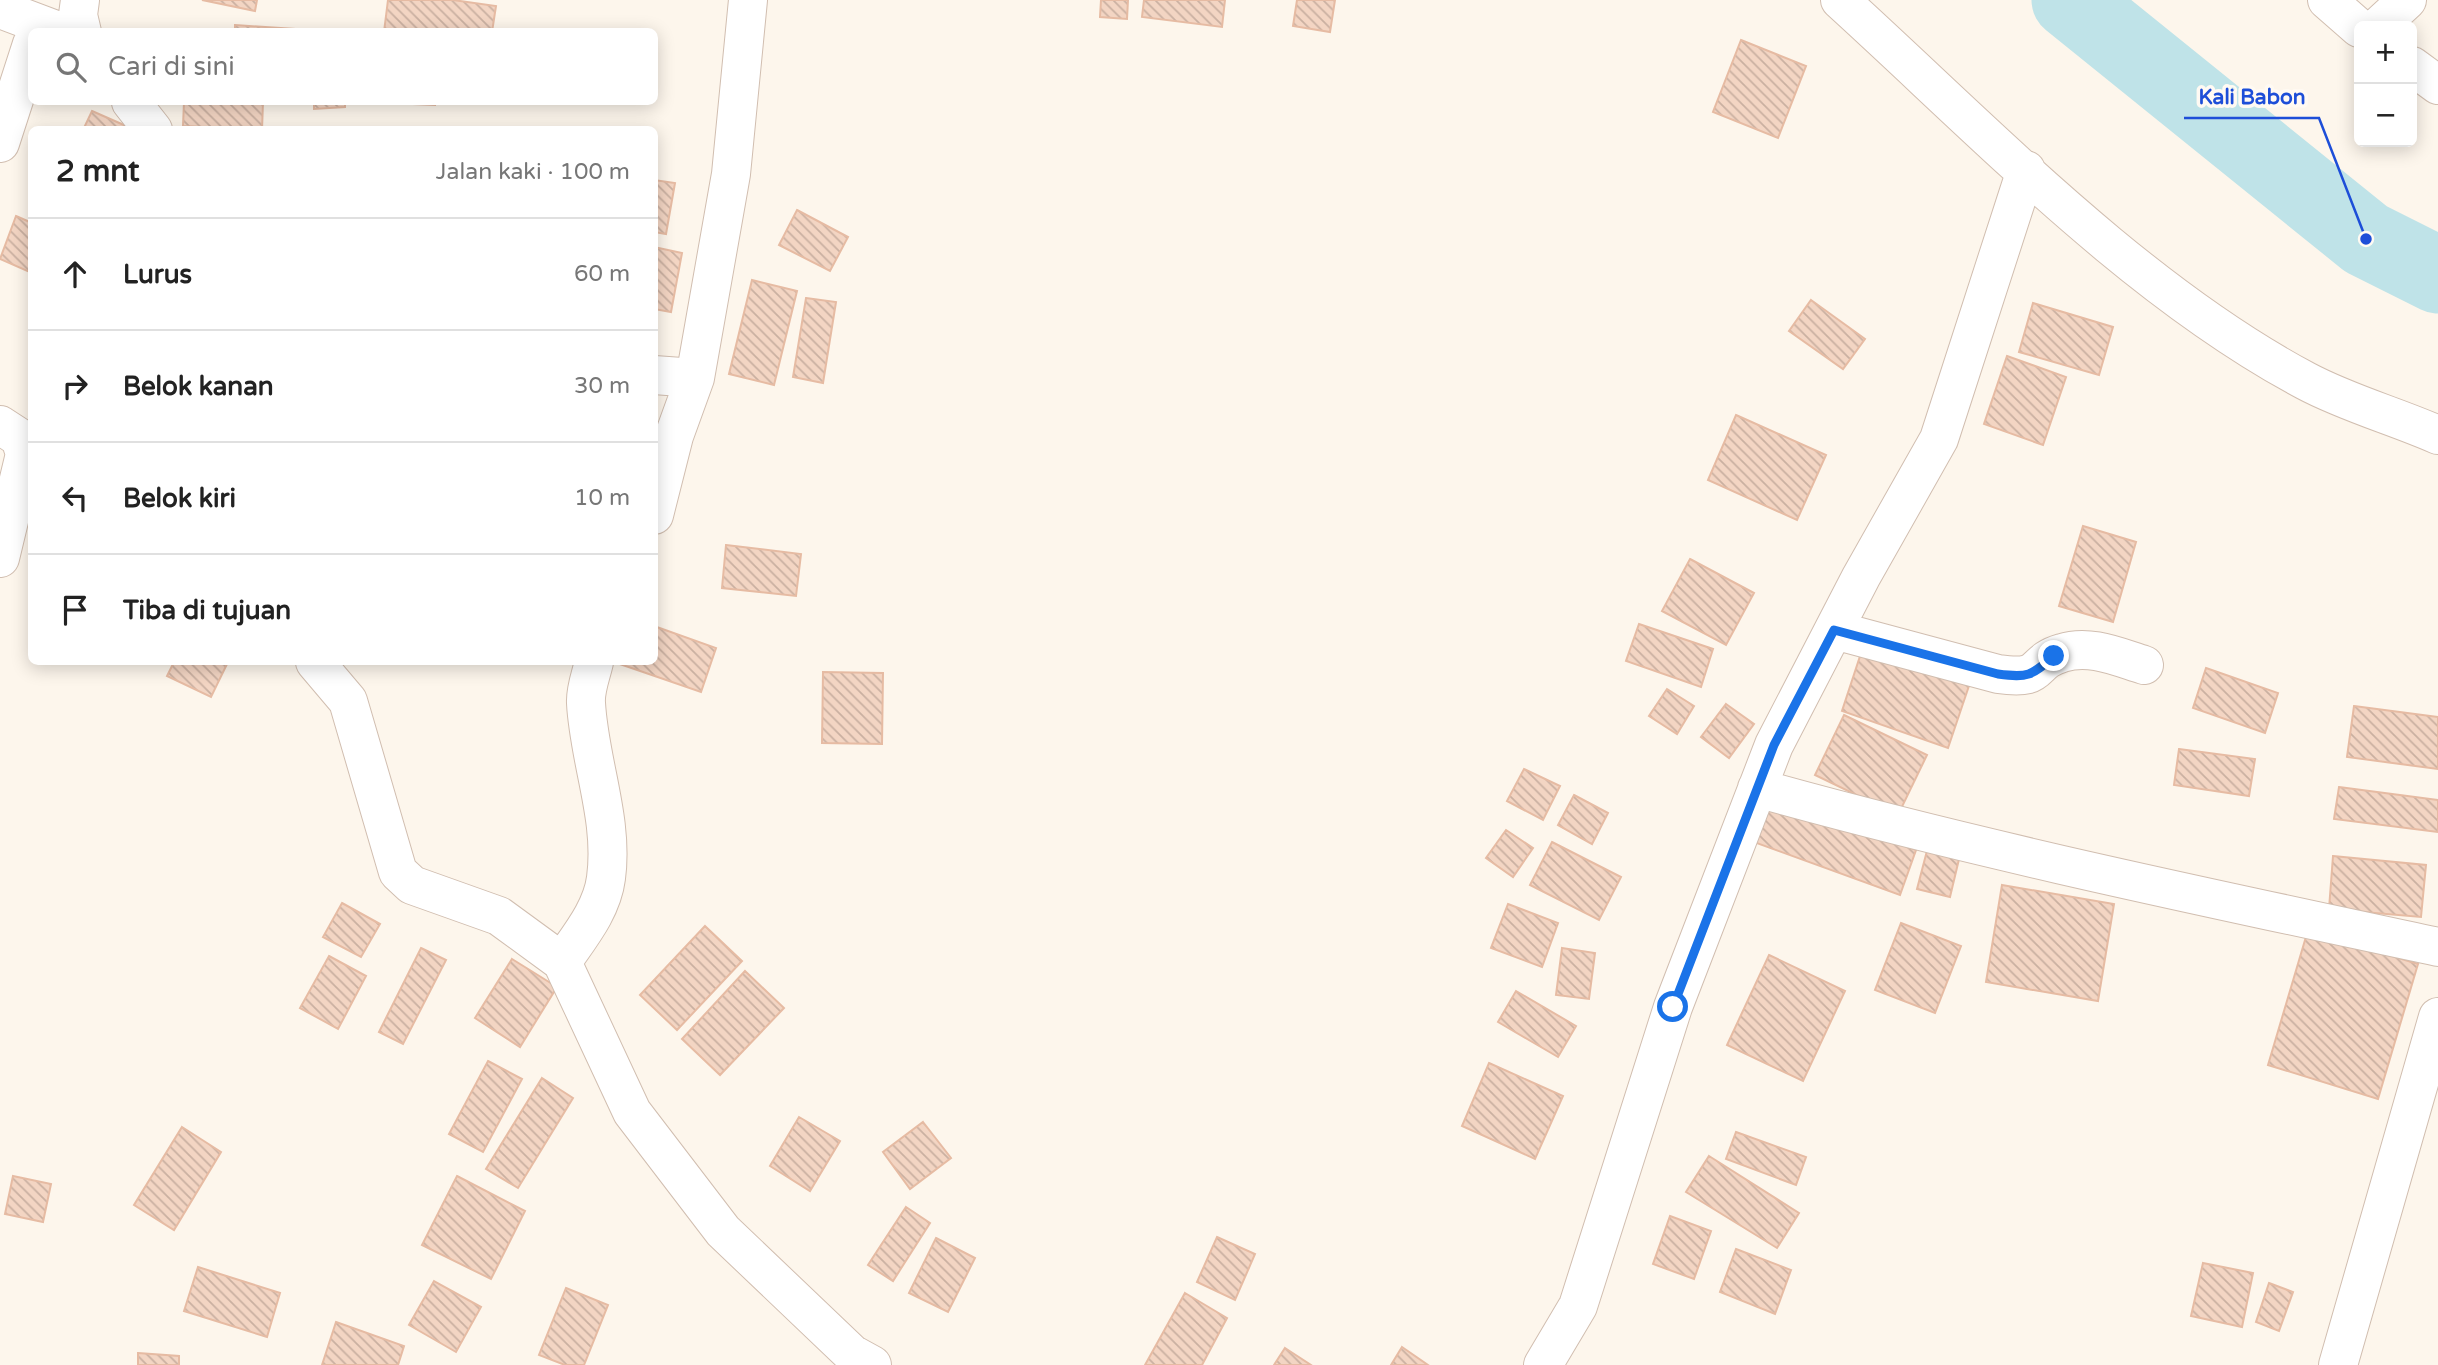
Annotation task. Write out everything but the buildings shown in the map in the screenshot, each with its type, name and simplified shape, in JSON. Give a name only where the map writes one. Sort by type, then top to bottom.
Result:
[{"type":"street","points":[[80,0],[78,15],[81,28]]},
{"type":"street","points":[[658,499],[674,436],[695,378],[731,174],[748,0]]},
{"type":"street","points":[[1840,0],[2106,242],[2214,326],[2307,382],[2438,435]]},
{"type":"street","points":[[2327,0],[2354,24]]},
{"type":"street","points":[[2384,21],[2407,0]]},
{"type":"street","points":[[0,9],[33,28]]},
{"type":"street","points":[[0,143],[28,70]]},
{"type":"street","points":[[2417,70],[2438,85]]},
{"type":"street","points":[[133,105],[150,126]]},
{"type":"street","points":[[1543,1365],[1578,1306],[1673,1007],[1774,745],[1939,439],[2026,170]]},
{"type":"street","points":[[658,375],[695,378]]},
{"type":"street","points":[[0,425],[20,438],[25,454],[0,558]]},
{"type":"street","points":[[1834,630],[1998,674],[2021,677],[2031,676],[2054,656],[2076,650],[2098,652],[2144,665]]},
{"type":"street","points":[[318,665],[348,701],[398,872],[422,890],[499,916],[562,962],[632,1112],[723,1231],[852,1354],[872,1365]]},
{"type":"street","points":[[562,962],[589,923],[606,880],[607,851],[586,701],[593,665]]},
{"type":"street","points":[[1757,788],[1894,826],[2096,874],[2438,947]]},
{"type":"street","points":[[2338,1365],[2438,1017]]},
{"type":"waterway","points":[[2070,0],[2366,239],[2438,275]]},
{"type":"place","name":"Kali Babon","points":[[2366,239]]},
{"type":"route","points":[[1673,1007],[1774,745],[1834,630],[1998,674],[2021,677],[2031,676],[2054,656]]}]
